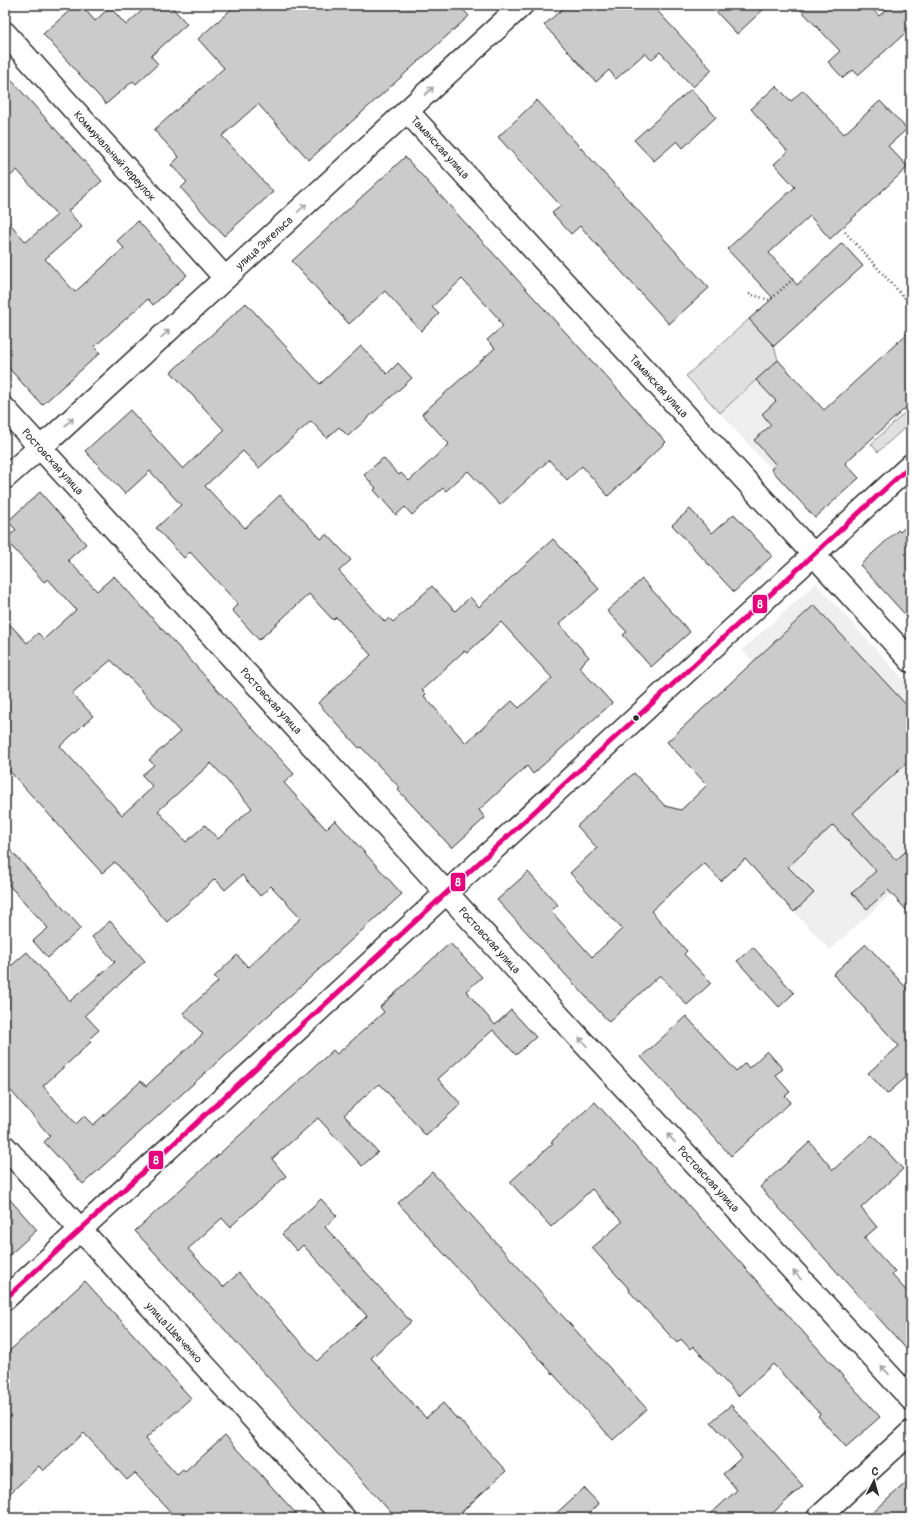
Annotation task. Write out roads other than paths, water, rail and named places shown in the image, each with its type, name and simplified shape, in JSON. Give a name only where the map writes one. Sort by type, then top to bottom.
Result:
[{"type":"street","name":"улица Энгельса","points":[[5,478],[55,435],[522,5]]},
{"type":"street","name":"Коммунальный переулок","points":[[5,33],[225,278]]},
{"type":"street","name":"Таманская улица","points":[[407,111],[911,661]]},
{"type":"street","name":"Ростовская улица","points":[[5,409],[574,1033],[911,1399]]},
{"type":"street","points":[[5,1299],[911,465]]},
{"type":"street","name":"улица Шевченко","points":[[5,1147],[344,1518]]},
{"type":"street","points":[[818,1518],[911,1432]]}]
